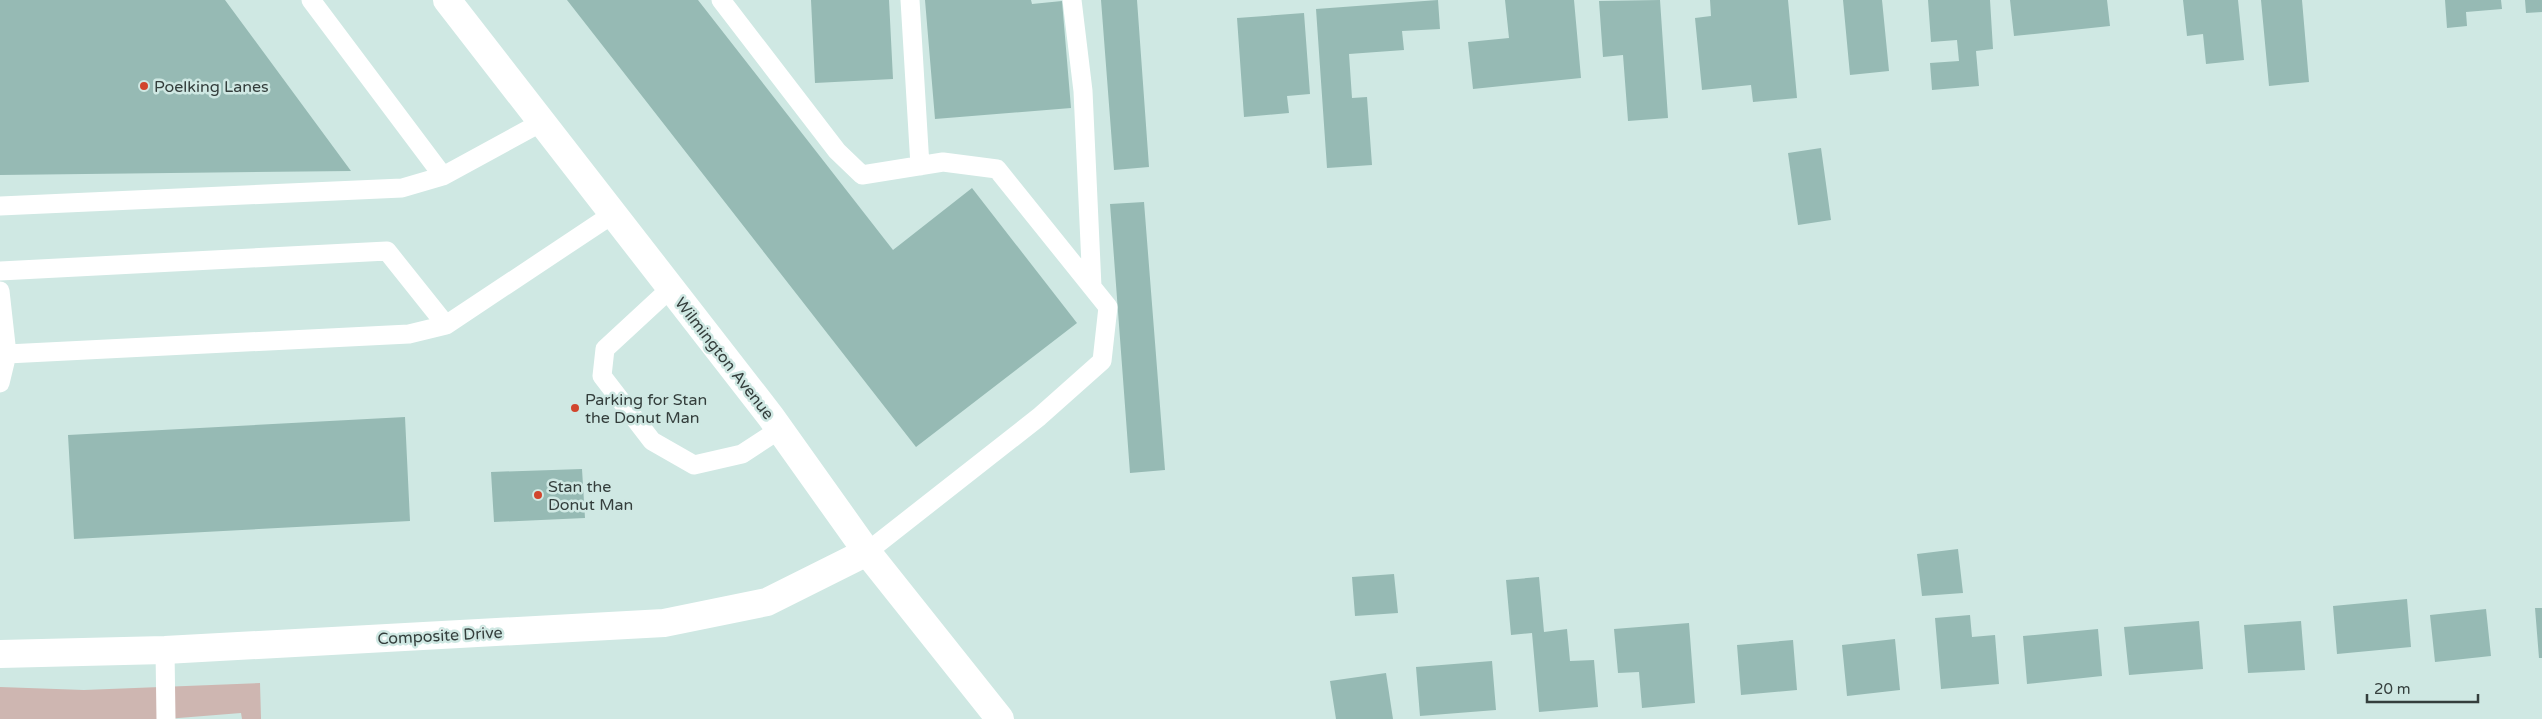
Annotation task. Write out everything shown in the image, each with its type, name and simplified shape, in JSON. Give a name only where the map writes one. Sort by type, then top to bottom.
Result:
[{"type":"main road","name":"Wilmington Avenue","points":[[447,0],[780,429],[867,552],[1000,719]]},
{"type":"main road","name":"Composite Drive","points":[[0,654],[165,650],[664,623],[767,602],[867,552]]},
{"type":"lane","points":[[311,0],[443,176]]},
{"type":"lane","points":[[721,0],[837,151],[862,175],[943,162],[997,169],[1108,307],[1102,361],[1039,417],[867,552]]},
{"type":"lane","points":[[910,0],[920,166]]},
{"type":"lane","points":[[1072,0],[1083,91],[1092,287]]},
{"type":"lane","points":[[0,206],[402,188],[443,176],[542,122]]},
{"type":"lane","points":[[7,354],[409,334],[446,325],[613,214]]},
{"type":"lane","points":[[0,271],[387,251],[446,325]]},
{"type":"lane","points":[[671,288],[605,349],[602,376],[652,442],[694,465],[742,454],[780,429]]},
{"type":"lane","points":[[0,290],[7,354],[0,383]]},
{"type":"lane","points":[[165,650],[166,719]]},
{"type":"shaded area","points":[[260,683],[261,719],[242,719],[241,713],[166,719],[0,719],[0,687],[84,690]]},
{"type":"building","name":"Poelking Lanes","points":[[0,0],[225,0],[351,171],[0,175]]},
{"type":"building","points":[[567,0],[698,0],[893,250],[972,188],[1077,323],[916,447]]},
{"type":"building","points":[[811,0],[889,0],[893,79],[815,83]]},
{"type":"building","points":[[925,0],[1031,0],[1032,4],[1062,1],[1071,108],[935,119]]},
{"type":"building","points":[[1101,0],[1137,0],[1149,167],[1114,170]]},
{"type":"building","points":[[1438,0],[1440,29],[1402,31],[1404,50],[1349,54],[1352,98],[1367,97],[1372,165],[1327,168],[1316,9]]},
{"type":"building","points":[[1505,0],[1574,0],[1581,78],[1473,89],[1468,42],[1509,38]]},
{"type":"building","points":[[1660,0],[1668,118],[1628,121],[1623,55],[1603,57],[1599,1]]},
{"type":"building","points":[[1710,0],[1788,0],[1797,98],[1753,102],[1751,85],[1702,90],[1695,18],[1711,16]]},
{"type":"building","points":[[1843,0],[1882,0],[1889,71],[1850,75]]},
{"type":"building","points":[[1928,0],[1990,0],[1993,49],[1976,51],[1979,86],[1932,90],[1930,63],[1959,61],[1957,40],[1931,42]]},
{"type":"building","points":[[2010,0],[2107,0],[2110,26],[2014,36]]},
{"type":"building","points":[[2183,0],[2238,0],[2244,60],[2206,64],[2203,34],[2187,36]]},
{"type":"building","points":[[2261,0],[2302,0],[2309,82],[2269,86]]},
{"type":"building","points":[[2445,0],[2501,0],[2502,9],[2466,12],[2467,26],[2447,28]]},
{"type":"building","points":[[2525,0],[2542,0],[2542,12],[2526,13]]},
{"type":"building","points":[[1304,13],[1310,94],[1287,96],[1289,113],[1244,117],[1237,18]]},
{"type":"building","points":[[1821,148],[1831,220],[1798,225],[1788,153]]},
{"type":"building","points":[[1144,202],[1165,470],[1130,473],[1110,204]]},
{"type":"building","points":[[405,417],[410,521],[74,539],[68,435]]},
{"type":"building","name":"Stan the Donut Man","points":[[582,469],[585,518],[494,522],[491,472]]},
{"type":"building","points":[[1958,549],[1963,593],[1922,596],[1917,554]]},
{"type":"building","points":[[1394,574],[1398,613],[1355,616],[1352,577]]},
{"type":"building","points":[[1539,577],[1544,632],[1567,629],[1570,661],[1594,660],[1598,707],[1539,712],[1532,633],[1511,635],[1506,580]]},
{"type":"building","points":[[2407,599],[2411,647],[2337,654],[2333,606]]},
{"type":"building","points":[[2535,608],[2542,608],[2542,658],[2539,658]]},
{"type":"building","points":[[2486,609],[2491,656],[2435,662],[2430,615]]},
{"type":"building","points":[[1970,615],[1972,637],[1995,635],[1999,684],[1941,689],[1935,618]]},
{"type":"building","points":[[2199,621],[2203,669],[2129,675],[2124,627]]},
{"type":"building","points":[[2301,621],[2305,670],[2248,673],[2244,625]]},
{"type":"building","points":[[1689,623],[1695,703],[1642,708],[1639,672],[1618,673],[1614,629]]},
{"type":"building","points":[[2098,629],[2102,676],[2027,684],[2023,636]]},
{"type":"building","points":[[1895,639],[1900,690],[1847,696],[1842,645]]},
{"type":"building","points":[[1793,640],[1797,690],[1741,695],[1737,645]]},
{"type":"building","points":[[1492,661],[1496,710],[1420,716],[1416,667]]},
{"type":"building","points":[[1386,673],[1393,719],[1336,719],[1330,681]]},
{"type":"place","name":"Poelking Lanes","points":[[144,86]]},
{"type":"place","name":"Parking for Stan the Donut Man","points":[[575,408]]},
{"type":"place","name":"Stan the Donut Man","points":[[538,495]]}]
